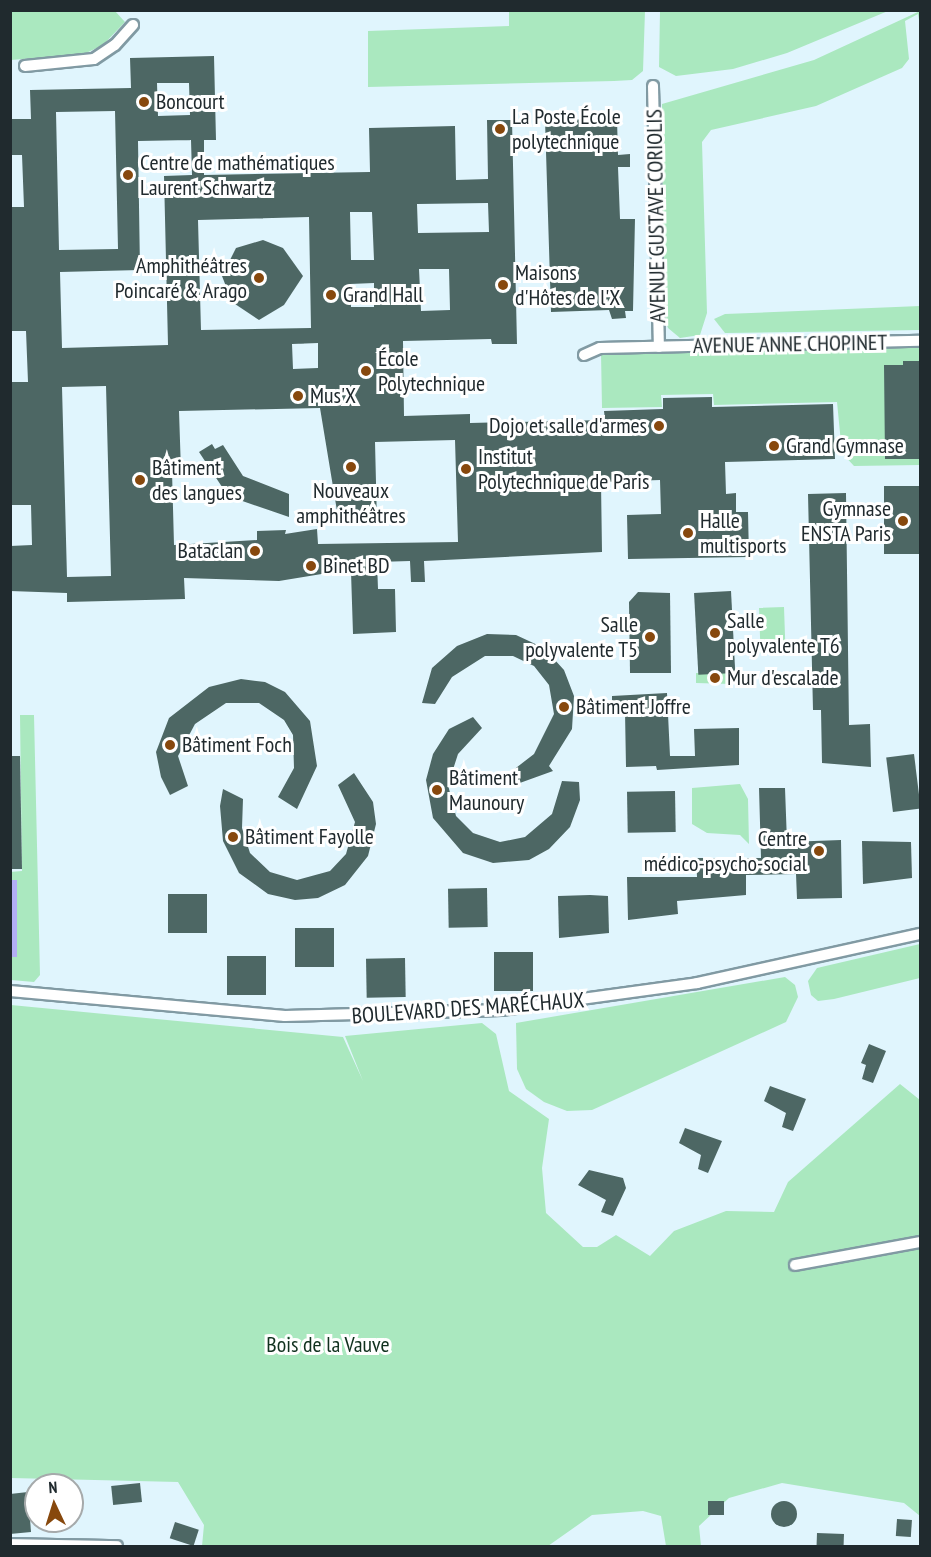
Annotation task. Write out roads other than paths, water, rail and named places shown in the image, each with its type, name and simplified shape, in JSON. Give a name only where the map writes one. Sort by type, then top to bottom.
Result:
[{"type":"street","points":[[25,66],[94,59],[115,45],[133,25]]},
{"type":"street","name":"AVENUE GUSTAVE CORIOLIS","points":[[653,86],[659,347]]},
{"type":"street","name":"AVENUE ANNE CHOPINET","points":[[584,356],[600,348],[921,341]]},
{"type":"street","name":"BOULEVARD DES MARÉCHAUX","points":[[10,991],[285,1016],[501,1010],[697,983],[921,934]]},
{"type":"street","points":[[795,1265],[921,1242]]},
{"type":"street","points":[[10,1544],[117,1546]]},
{"type":"place","name":"Boncourt","points":[[144,102]]},
{"type":"place","name":"La Poste École polytechnique","points":[[500,129]]},
{"type":"place","name":"Centre de mathématiques Laurent Schwartz","points":[[128,175]]},
{"type":"place","name":"Amphithéâtres Poincaré & Arago","points":[[259,278]]},
{"type":"place","name":"Maisons d'Hôtes de l'X","points":[[503,285]]},
{"type":"place","name":"Grand Hall","points":[[331,295]]},
{"type":"place","name":"École Polytechnique","points":[[366,371]]},
{"type":"place","name":"Mus'X","points":[[298,396]]},
{"type":"place","name":"Dojo et salle d'armes","points":[[659,426]]},
{"type":"place","name":"Grand Gymnase","points":[[774,446]]},
{"type":"place","name":"Nouveaux amphithéâtres","points":[[351,467]]},
{"type":"place","name":"Institut Polytechnique de Paris","points":[[466,469]]},
{"type":"place","name":"Bâtiment des langues","points":[[140,480]]},
{"type":"place","name":"Gymnase ENSTA Paris","points":[[903,521]]},
{"type":"place","name":"Halle multisports","points":[[688,533]]},
{"type":"place","name":"Bataclan","points":[[255,551]]},
{"type":"place","name":"Binet BD","points":[[311,566]]},
{"type":"place","name":"Salle polyvalente T6","points":[[715,633]]},
{"type":"place","name":"Salle polyvalente T5","points":[[650,637]]},
{"type":"place","name":"Mur d'escalade","points":[[715,678]]},
{"type":"place","name":"Bâtiment Joffre","points":[[564,707]]},
{"type":"place","name":"Bâtiment Foch","points":[[170,745]]},
{"type":"place","name":"Bâtiment Maunoury","points":[[437,790]]},
{"type":"place","name":"Bâtiment Fayolle","points":[[233,837]]},
{"type":"place","name":"Centre médico-psycho-social","points":[[819,851]]},
{"type":"park label","name":"Bois de la Vauve","points":[[328,1345]]}]
